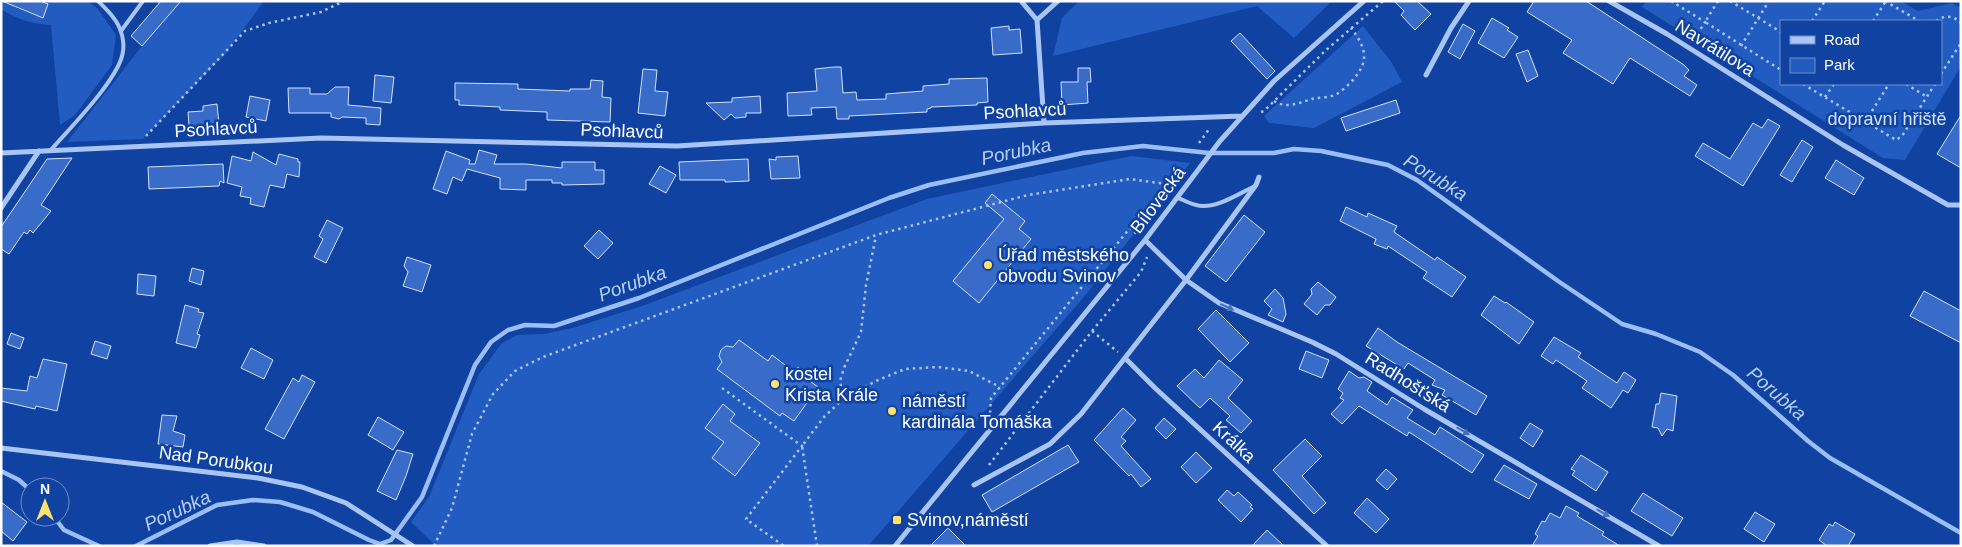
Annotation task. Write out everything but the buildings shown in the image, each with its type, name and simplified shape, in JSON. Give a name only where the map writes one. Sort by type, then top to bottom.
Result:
[{"type":"street","points":[[1021,1],[1037,20],[1044,123]]},
{"type":"street","points":[[1037,20],[1058,1]]},
{"type":"street","points":[[1426,75],[1451,28],[1469,1]]},
{"type":"street","name":"Navrátilova","points":[[1609,1],[1667,34],[1851,149],[1948,205],[1961,205]]},
{"type":"street","name":"Bílovecká","points":[[895,546],[1145,240],[1220,141],[1274,81],[1362,2]]},
{"type":"street","name":"Psohlavců","points":[[1,153],[321,138],[677,146],[1044,123],[1242,116]]},
{"type":"street","points":[[1,208],[39,151]]},
{"type":"street","points":[[974,485],[1050,444],[1081,414],[1186,280],[1256,185],[1259,176]]},
{"type":"street","name":"Radhošťská","points":[[1145,240],[1186,280],[1219,303],[1336,354],[1424,409],[1659,546]]},
{"type":"street","name":"Králka","points":[[1125,358],[1326,546]]},
{"type":"street","name":"Nad Porubkou","points":[[1,448],[258,478],[302,487],[346,504],[412,546]]},
{"type":"street","points":[[210,546],[236,542],[264,546]]},
{"type":"lane","points":[[50,150],[117,69],[123,52],[121,31],[109,12],[98,1]]},
{"type":"lane","points":[[121,31],[143,1]]},
{"type":"lane","points":[[1178,198],[1197,206],[1208,206],[1235,196],[1256,185]]},
{"type":"path","points":[[136,146],[245,31],[269,23],[320,12],[344,1]]},
{"type":"path","points":[[1242,116],[1264,111],[1382,1]]},
{"type":"path","points":[[1671,1],[1780,69]]},
{"type":"path","points":[[1695,38],[1718,1]]},
{"type":"path","points":[[1730,1],[1780,31]]},
{"type":"path","points":[[1741,46],[1770,1]]},
{"type":"path","points":[[1813,20],[1825,1]]},
{"type":"path","points":[[1874,20],[1885,1],[1916,20]]},
{"type":"path","points":[[1938,20],[1947,16],[1955,18],[1961,23]]},
{"type":"path","points":[[1274,100],[1289,105],[1301,103],[1334,95],[1349,84],[1361,71],[1365,60],[1363,48],[1351,28]]},
{"type":"path","points":[[1942,72],[1961,43]]},
{"type":"path","points":[[1805,85],[1896,140],[1902,136],[1934,85]]},
{"type":"path","points":[[1825,97],[1833,85]]},
{"type":"path","points":[[1865,122],[1888,85]]},
{"type":"path","points":[[1908,85],[1927,97]]},
{"type":"path","points":[[1199,143],[1218,116]]},
{"type":"path","points":[[434,546],[452,508],[472,434],[493,394],[515,371],[543,357],[876,235],[1028,195],[1130,179],[1166,184]]},
{"type":"path","points":[[989,430],[991,398],[1130,228]]},
{"type":"path","points":[[843,399],[840,381],[861,332],[866,285],[876,235]]},
{"type":"path","points":[[985,470],[1092,331],[1141,272],[1152,246]]},
{"type":"path","points":[[1092,331],[1125,358]]},
{"type":"path","points":[[784,546],[746,520],[824,417],[843,399],[876,381],[905,369],[938,367],[969,371],[1000,387]]},
{"type":"path","points":[[722,388],[802,446],[817,546]]},
{"type":"green space","points":[[1,1],[16,1],[14,7],[42,18],[49,1],[88,1],[98,9],[116,35],[112,65],[75,115],[60,125],[51,25],[31,22],[12,16],[1,9]]},
{"type":"green space","points":[[181,1],[264,1],[226,53],[143,139],[67,142],[142,46]]},
{"type":"green space","points":[[1079,1],[1332,1],[1294,38],[1257,6],[1053,56],[1062,18]]},
{"type":"green space","name":"dopravní hřiště","points":[[1647,1],[1901,1],[1918,11],[1952,3],[1961,8],[1961,66],[1905,160],[1883,158],[1642,7]]},
{"type":"green space","points":[[1363,26],[1392,63],[1402,82],[1314,128],[1269,123],[1264,116]]},
{"type":"green space","points":[[1131,156],[1190,163],[1083,298],[868,546],[436,546],[411,522],[429,497],[479,374],[501,344],[517,335],[545,334],[576,327],[642,306],[927,199]]},
{"type":"waterway","name":"Porubka","points":[[136,546],[217,505],[253,500],[280,502],[313,512],[380,544],[391,540],[422,497],[475,365],[491,342],[508,330],[525,325],[554,326],[639,298],[889,198],[929,185],[1083,153],[1143,146],[1209,153],[1274,153],[1294,149],[1321,151],[1388,165],[1417,180],[1558,281],[1622,324],[1656,334],[1700,352],[1733,375],[1830,458],[1961,533]]},
{"type":"waterway","name":"Porubka","points":[[1,471],[20,481]]},
{"type":"waterway","name":"Porubka","points":[[62,527],[64,530],[99,546]]},
{"type":"place","name":"Úřad městského obvodu Svinov","points":[[988,265]]},
{"type":"place","name":"kostel Krista Krále","points":[[775,384]]},
{"type":"place","name":"náměstí kardinála Tomáška","points":[[892,411]]},
{"type":"place","name":"Svinov,náměstí","points":[[897,520]]}]
